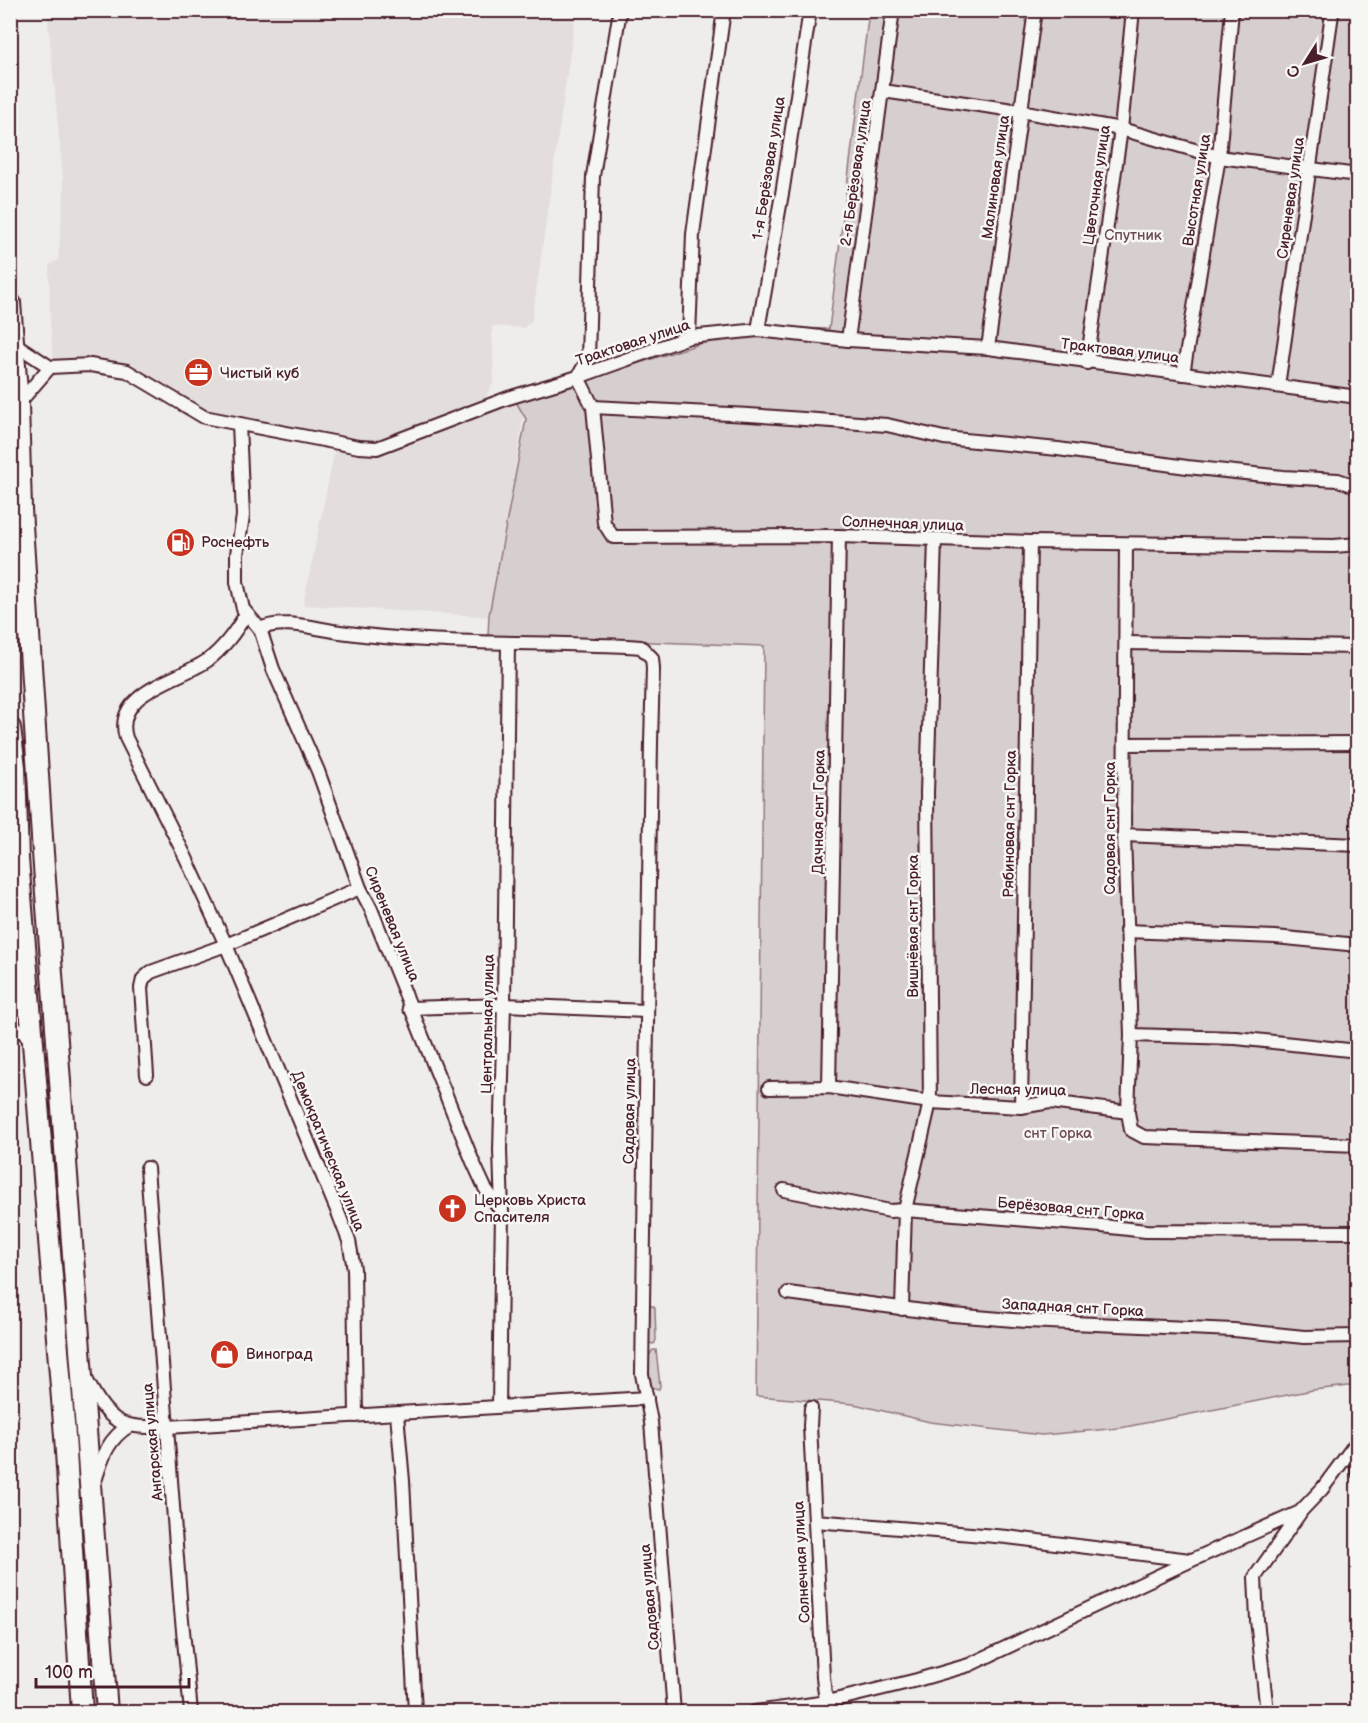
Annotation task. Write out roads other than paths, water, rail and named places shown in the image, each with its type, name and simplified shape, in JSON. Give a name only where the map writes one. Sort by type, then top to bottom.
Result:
[{"type":"main road","points":[[10,303],[18,404],[21,509],[42,853],[107,1713]]},
{"type":"main road","points":[[10,728],[15,767],[18,860],[65,1436],[82,1713]]},
{"type":"street","points":[[578,377],[588,359],[593,176],[620,10]]},
{"type":"street","points":[[689,337],[693,234],[724,10]]},
{"type":"street","name":"1-я Берёзовая улица","points":[[758,330],[783,188],[810,10]]},
{"type":"street","name":"2-я Берёзовая улица","points":[[848,340],[893,10]]},
{"type":"street","name":"Малиновая улица","points":[[988,348],[1035,10]]},
{"type":"street","name":"Цветочная улица","points":[[1087,363],[1121,129],[1133,10]]},
{"type":"street","name":"Высотная улица","points":[[1182,374],[1219,157],[1232,10]]},
{"type":"street","name":"Сиреневая улица","points":[[1278,386],[1332,14]]},
{"type":"street","points":[[883,91],[1020,111],[1121,129],[1219,157],[1358,175]]},
{"type":"street","name":"Трактовая улица","points":[[50,367],[90,365],[127,371],[204,417],[359,447],[377,448],[508,398],[578,377],[689,337],[758,330],[848,340],[988,348],[1087,363],[1358,397]]},
{"type":"street","points":[[12,342],[50,367],[18,404]]},
{"type":"street","name":"Солнечная улица","points":[[578,377],[593,407],[604,523],[613,537],[839,536],[1126,544],[1334,546],[1358,544]]},
{"type":"street","points":[[593,407],[887,425],[944,438],[1059,449],[1187,467],[1338,480],[1358,487]]},
{"type":"street","points":[[239,424],[243,516],[237,554],[237,582],[241,603],[246,614]]},
{"type":"street","name":"Дачная снт Горка","points":[[829,1088],[839,536]]},
{"type":"street","name":"Вишнёвая снт Горка","points":[[902,1309],[905,1210],[930,1102],[927,793],[935,540]]},
{"type":"street","name":"Рябиновая снт Горка","points":[[1021,1107],[1030,542]]},
{"type":"street","name":"Садовая снт Горка","points":[[1126,544],[1124,835],[1131,1035],[1128,1112]]},
{"type":"street","name":"Сиреневая улица","points":[[246,614],[260,629],[266,643],[273,669],[318,771],[360,888],[442,1082],[473,1162],[485,1188],[502,1212]]},
{"type":"street","name":"Демократическая улица","points":[[246,614],[224,646],[213,656],[135,701],[128,711],[124,726],[126,738],[186,858],[226,945],[349,1241],[354,1269],[356,1416]]},
{"type":"street","name":"Садовая улица","points":[[260,629],[271,625],[287,625],[358,635],[473,644],[641,646],[652,658],[654,675],[651,720],[642,1362],[652,1434],[674,1713]]},
{"type":"street","name":"Центральная улица","points":[[499,1406],[502,1212],[500,1150],[508,643]]},
{"type":"street","points":[[1127,643],[1358,647]]},
{"type":"street","points":[[1125,744],[1358,743]]},
{"type":"street","points":[[1124,835],[1358,845]]},
{"type":"street","points":[[147,1075],[141,988],[142,980],[151,972],[226,945],[360,888]]},
{"type":"street","points":[[1126,931],[1275,937],[1358,945]]},
{"type":"street","points":[[10,1017],[23,1005],[29,991]]},
{"type":"street","points":[[410,1008],[504,1005],[646,1011]]},
{"type":"street","points":[[10,1026],[23,1032],[34,1044]]},
{"type":"street","points":[[1131,1035],[1236,1038],[1358,1051]]},
{"type":"street","name":"Лесная улица","points":[[770,1088],[829,1088],[930,1102],[1021,1107],[1050,1102],[1128,1112]]},
{"type":"street","points":[[1128,1112],[1131,1130],[1144,1137],[1358,1145]]},
{"type":"street","name":"Ангарская улица","points":[[147,1168],[181,1620],[191,1713]]},
{"type":"street","name":"Берёзовая снт Горка","points":[[784,1190],[890,1211],[905,1210],[1146,1231],[1358,1232]]},
{"type":"street","name":"Западная снт Горка","points":[[788,1293],[902,1309],[1026,1321],[1234,1330],[1304,1337],[1358,1336]]},
{"type":"street","points":[[82,1372],[108,1413],[117,1421],[129,1425],[167,1427],[647,1398]]},
{"type":"street","name":"Солнечная улица","points":[[811,1408],[823,1686],[829,1707]]},
{"type":"street","points":[[397,1414],[403,1481],[415,1713]]},
{"type":"street","points":[[92,1492],[106,1446],[129,1425]]},
{"type":"street","points":[[1355,1444],[1358,1473]]},
{"type":"street","points":[[1267,1713],[1255,1577],[1300,1512],[1322,1489],[1355,1444]]},
{"type":"street","points":[[755,1713],[829,1707],[969,1665],[1300,1512]]},
{"type":"street","points":[[815,1521],[1006,1537],[1192,1560]]},
{"type":"place","name":"Чистый куб","points":[[199,373]]},
{"type":"place","name":"Роснефть","points":[[180,542]]},
{"type":"place","name":"Церковь Христа Спасителя","points":[[453,1209]]},
{"type":"place","name":"Виноград","points":[[225,1354]]},
{"type":"park label","name":"Спутник","points":[[1133,235]]},
{"type":"park label","name":"снт Горка","points":[[1058,1133]]}]
